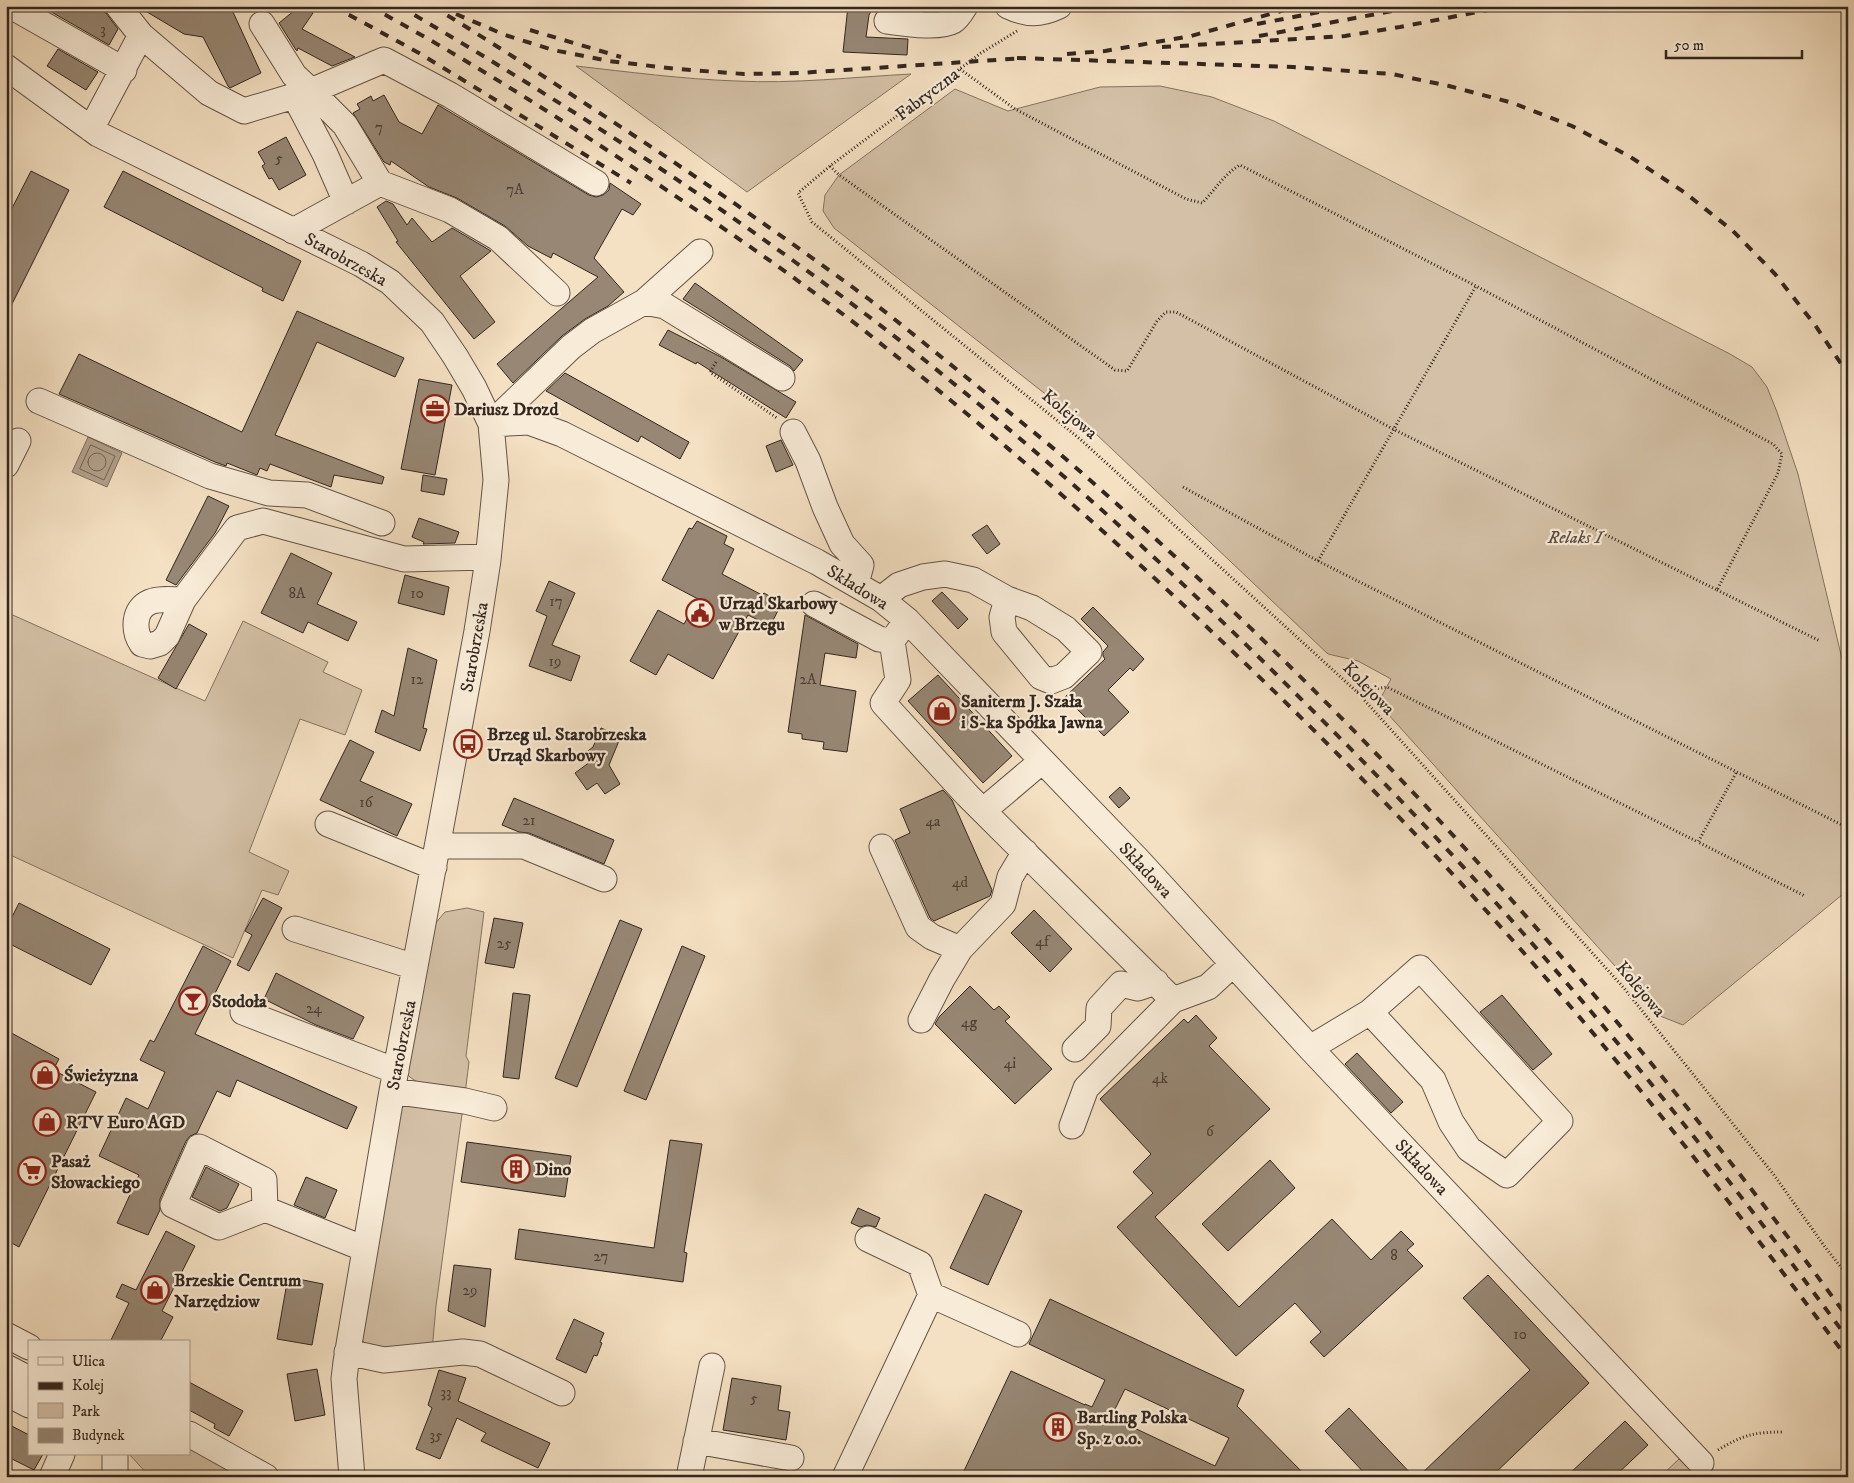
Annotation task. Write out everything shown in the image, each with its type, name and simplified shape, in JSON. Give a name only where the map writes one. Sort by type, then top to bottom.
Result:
[{"type":"street","points":[[11,6],[124,70]]},
{"type":"street","points":[[118,6],[141,35],[209,93],[244,111],[302,93],[384,60],[450,95],[596,183]]},
{"type":"street","points":[[887,22],[941,24],[953,22],[961,14],[965,6]]},
{"type":"street","points":[[1020,9],[1045,12],[1059,6]]},
{"type":"street","points":[[262,24],[294,75],[346,202]]},
{"type":"street","points":[[91,129],[141,35]]},
{"type":"street","name":"Starobrzeska","points":[[6,67],[98,134],[361,264],[390,282],[432,322],[474,388],[491,424],[496,480],[488,557],[477,631],[394,1081],[347,1352],[344,1380],[352,1477]]},
{"type":"street","points":[[302,93],[345,125],[380,183],[450,210],[498,238],[557,292]]},
{"type":"street","points":[[293,231],[380,183]]},
{"type":"street","points":[[491,424],[571,347],[592,331],[644,302],[700,252]]},
{"type":"street","points":[[644,302],[665,306],[782,378]]},
{"type":"street","points":[[39,401],[210,476],[269,493],[307,495],[382,523]]},
{"type":"street","name":"Składowa","points":[[491,424],[529,422],[562,434],[816,562],[881,599],[907,620],[1138,860],[1310,1048],[1701,1463]]},
{"type":"street","points":[[793,432],[808,461],[825,507],[842,544],[862,565],[856,584]]},
{"type":"street","points":[[6,465],[18,441]]},
{"type":"street","points":[[182,600],[238,528],[263,521],[404,559],[488,557]]},
{"type":"street","points":[[881,599],[899,585],[922,577],[944,574],[973,580],[1007,599]]},
{"type":"street","points":[[814,604],[879,639],[892,641]]},
{"type":"street","points":[[907,620],[892,641],[898,680],[883,703],[967,795],[1174,1000]]},
{"type":"street","points":[[984,810],[1042,761]]},
{"type":"street","points":[[328,824],[436,857],[524,846],[604,879]]},
{"type":"street","points":[[882,847],[918,927],[932,937],[960,948]]},
{"type":"street","points":[[921,1020],[960,948],[1003,904],[1010,877],[1025,852]]},
{"type":"street","points":[[295,929],[415,967]]},
{"type":"street","points":[[1072,1126],[1086,1088],[1174,1000],[1208,987],[1233,964]]},
{"type":"street","points":[[1310,1048],[1370,1012],[1420,968],[1560,1121],[1507,1175],[1469,1149],[1451,1122],[1433,1080],[1370,1012]]},
{"type":"street","points":[[1075,1049],[1098,1026],[1099,1008],[1121,984],[1138,988],[1156,982]]},
{"type":"street","points":[[243,1012],[394,1081],[494,1108]]},
{"type":"street","points":[[265,1209],[365,1249]]},
{"type":"street","points":[[845,1477],[931,1295],[920,1264],[868,1239]]},
{"type":"street","points":[[931,1295],[1018,1334]]},
{"type":"street","points":[[6,1335],[28,1346]]},
{"type":"street","points":[[347,1352],[384,1360],[463,1352],[480,1354],[562,1393]]},
{"type":"street","points":[[689,1477],[712,1366]]},
{"type":"street","points":[[6,1367],[28,1378]]},
{"type":"street","points":[[6,1393],[28,1404]]},
{"type":"street","points":[[190,1435],[266,1477]]},
{"type":"street","points":[[696,1440],[791,1458]]},
{"type":"street","points":[[52,1477],[61,1456]]},
{"type":"path","name":"Fabryczna","points":[[798,193],[830,166],[981,53],[1014,34],[1020,9]]},
{"type":"path","points":[[960,69],[1015,109],[1186,199],[1202,203],[1214,192],[1229,172],[1240,165],[1476,286],[1773,444],[1782,454],[1778,473],[1717,590]]},
{"type":"path","points":[[830,166],[1115,370],[1127,371],[1157,321],[1166,312],[1176,312],[1393,429],[1820,641]]},
{"type":"path","name":"Kolejowa","points":[[798,193],[812,222],[1080,439],[1357,692],[1623,987],[1774,1175],[1848,1276]]},
{"type":"path","points":[[1318,560],[1476,286]]},
{"type":"path","points":[[726,344],[710,372],[770,412],[793,432]]},
{"type":"path","points":[[1183,487],[1318,560],[1844,826]]},
{"type":"path","points":[[1357,692],[1387,687],[1805,896]]},
{"type":"path","points":[[1698,842],[1736,773]]},
{"type":"path","points":[[1701,1463],[1718,1450],[1738,1439],[1758,1432],[1784,1432]]},
{"type":"green space","points":[[576,66],[676,77],[758,82],[911,74],[747,192]]},
{"type":"green space","name":"Relaks I","points":[[1160,86],[1212,97],[1274,121],[1730,354],[1752,367],[1767,387],[1798,474],[1848,684],[1848,890],[1683,1025],[1660,1016],[1378,703],[1391,679],[1358,661],[1328,654],[1095,433],[834,228],[823,211],[825,195],[839,175],[955,89],[1008,111],[1100,87]]},
{"type":"green space","points":[[6,612],[205,701],[243,621],[328,662],[323,672],[362,690],[345,735],[300,719],[249,852],[289,871],[278,895],[262,890],[233,958],[6,853]]},
{"type":"green space","points":[[467,908],[484,912],[466,1056],[469,1062],[465,1094],[425,1085],[417,1082],[406,1073],[434,925],[445,912]]},
{"type":"green space","points":[[415,1102],[463,1107],[436,1306],[432,1351],[368,1346],[360,1338],[398,1112],[404,1106]]},
{"type":"green space","points":[[190,1446],[244,1477],[150,1477],[131,1456],[190,1456]]},
{"type":"green space","points":[[1679,1459],[1697,1477],[1660,1477]]},
{"type":"water","points":[[88,437],[122,453],[107,487],[72,472]]},
{"type":"building","points":[[41,6],[93,6],[106,13],[118,29],[109,45]]},
{"type":"building","points":[[137,6],[222,6],[233,12],[261,73],[230,88],[203,37],[184,34]]},
{"type":"building","points":[[300,6],[313,13],[302,29],[355,57],[332,66],[298,48],[297,51],[279,23]]},
{"type":"building","points":[[848,6],[874,6],[869,15],[866,37],[908,39],[907,55],[843,52]]},
{"type":"building","points":[[58,49],[98,72],[86,90],[47,66]]},
{"type":"building","points":[[384,95],[399,122],[422,134],[438,105],[589,195],[596,197],[603,195],[609,190],[610,183],[641,204],[633,215],[622,209],[594,258],[624,292],[608,306],[585,319],[562,336],[513,383],[497,364],[598,277],[553,253],[551,258],[528,246],[505,226],[457,198],[429,187],[391,161],[390,165],[384,162],[353,113],[360,109],[357,104],[371,96],[373,101]]},
{"type":"building","points":[[286,137],[306,175],[279,190],[272,178],[269,179],[262,166],[265,164],[258,152]]},
{"type":"building","points":[[31,171],[69,190],[6,316],[6,220]]},
{"type":"building","points":[[123,171],[301,261],[283,301],[262,291],[263,288],[104,207]]},
{"type":"building","points":[[386,201],[393,204],[407,225],[412,218],[432,242],[452,228],[491,251],[460,276],[495,322],[474,339],[396,242],[398,241],[377,207]]},
{"type":"building","points":[[695,283],[803,360],[794,371],[790,366],[683,299]]},
{"type":"building","points":[[297,311],[404,358],[395,377],[317,342],[275,435],[384,477],[382,484],[334,475],[331,487],[270,464],[267,471],[260,468],[257,475],[227,463],[226,466],[215,462],[59,394],[79,354],[242,432]]},
{"type":"building","points":[[668,330],[721,357],[796,402],[786,418],[697,362],[696,364],[659,345]]},
{"type":"building","points":[[565,373],[689,442],[680,459],[641,436],[638,442],[546,391]]},
{"type":"building","points":[[419,379],[452,385],[435,475],[401,469]]},
{"type":"building","points":[[781,440],[793,465],[776,472],[766,446]]},
{"type":"building","points":[[423,475],[447,479],[444,495],[421,491]]},
{"type":"building","points":[[208,496],[229,506],[215,533],[176,585],[166,580]]},
{"type":"building","points":[[419,518],[459,532],[455,543],[423,544],[424,542],[412,537]]},
{"type":"building","name":"Urząd Skarbowy w Brzegu","points":[[697,521],[727,536],[724,544],[734,549],[722,574],[762,595],[764,593],[782,603],[770,626],[748,615],[713,679],[668,654],[656,675],[630,661],[658,610],[684,624],[698,599],[662,580],[689,528],[692,529]]},
{"type":"building","points":[[987,525],[1000,544],[987,554],[972,535]]},
{"type":"building","points":[[291,553],[332,573],[317,604],[357,622],[348,641],[308,622],[303,633],[261,613]]},
{"type":"building","points":[[405,575],[449,587],[444,615],[398,603]]},
{"type":"building","points":[[549,581],[575,593],[552,645],[580,656],[571,681],[529,666],[547,616],[536,611]]},
{"type":"building","points":[[942,592],[968,619],[958,629],[932,601]]},
{"type":"building","points":[[1093,607],[1144,659],[1133,671],[1130,668],[1108,690],[1129,712],[1104,736],[1065,697],[1105,659],[1103,652],[1108,646],[1081,619]]},
{"type":"building","points":[[805,615],[858,644],[856,658],[825,653],[820,685],[856,691],[847,752],[823,749],[824,742],[802,739],[802,734],[788,732]]},
{"type":"building","points":[[189,624],[207,634],[176,689],[158,678]]},
{"type":"building","points":[[408,648],[437,660],[423,728],[427,729],[420,751],[375,732],[382,710],[394,716]]},
{"type":"building","points":[[938,675],[1012,756],[983,783],[908,701]]},
{"type":"building","points":[[601,728],[621,736],[609,765],[620,784],[605,794],[597,783],[587,790],[575,773],[590,762],[584,754],[593,747]]},
{"type":"building","points":[[350,740],[374,752],[360,781],[412,804],[397,836],[320,800]]},
{"type":"building","points":[[1120,787],[1130,798],[1119,808],[1109,797]]},
{"type":"building","points":[[943,790],[952,800],[992,890],[990,896],[934,921],[930,918],[895,840],[910,833],[900,809]]},
{"type":"building","points":[[514,798],[614,840],[604,864],[529,833],[519,832],[502,825]]},
{"type":"building","points":[[263,898],[282,908],[249,971],[237,965],[252,935],[245,931]]},
{"type":"building","points":[[19,903],[110,949],[91,985],[6,942],[6,929]]},
{"type":"building","points":[[1034,910],[1072,949],[1050,972],[1011,933]]},
{"type":"building","points":[[494,918],[523,923],[514,968],[485,963]]},
{"type":"building","points":[[620,920],[642,929],[577,1087],[555,1078]]},
{"type":"building","points":[[203,946],[231,961],[195,1034],[357,1107],[347,1129],[237,1080],[230,1097],[217,1091],[197,1133],[190,1136],[186,1141],[160,1199],[160,1210],[148,1235],[117,1223],[139,1175],[99,1156],[126,1098],[148,1109],[165,1072],[140,1060],[150,1040],[154,1042]]},
{"type":"building","points":[[682,946],[705,956],[646,1100],[624,1091]]},
{"type":"building","points":[[276,973],[364,1017],[353,1039],[316,1025],[264,999]]},
{"type":"building","points":[[970,986],[994,1010],[999,1006],[1010,1017],[1005,1021],[1052,1069],[1015,1104],[935,1024],[939,1017]]},
{"type":"building","points":[[513,993],[530,995],[519,1079],[503,1077]]},
{"type":"building","points":[[1502,995],[1552,1054],[1533,1070],[1480,1012]]},
{"type":"building","points":[[1196,1015],[1217,1038],[1209,1046],[1270,1109],[1155,1217],[1239,1307],[1332,1219],[1371,1260],[1401,1231],[1414,1244],[1407,1250],[1423,1266],[1324,1357],[1310,1342],[1321,1332],[1295,1303],[1236,1356],[1117,1227],[1153,1193],[1133,1172],[1151,1154],[1100,1099],[1184,1019],[1188,1023]]},
{"type":"building","name":"Pasaż Słowackiego","points":[[6,1030],[59,1059],[53,1070],[96,1092],[19,1247],[6,1240]]},
{"type":"building","points":[[1357,1053],[1403,1102],[1391,1113],[1345,1064]]},
{"type":"building","points":[[670,1140],[702,1144],[684,1252],[687,1253],[683,1282],[515,1259],[519,1229],[654,1248]]},
{"type":"building","name":"Dino","points":[[467,1142],[571,1156],[565,1197],[461,1182]]},
{"type":"building","points":[[1270,1160],[1295,1188],[1228,1251],[1202,1224]]},
{"type":"building","points":[[206,1167],[239,1184],[227,1208],[220,1211],[192,1197]]},
{"type":"building","points":[[306,1177],[337,1190],[325,1218],[294,1205]]},
{"type":"building","points":[[985,1194],[1022,1211],[988,1285],[950,1268]]},
{"type":"building","points":[[858,1208],[880,1218],[876,1227],[867,1225],[860,1227],[851,1223]]},
{"type":"building","points":[[166,1231],[195,1246],[162,1311],[173,1317],[161,1340],[111,1340],[129,1303],[116,1297],[122,1284],[136,1290]]},
{"type":"building","points":[[454,1265],[491,1269],[485,1327],[448,1311]]},
{"type":"building","points":[[1488,1275],[1589,1383],[1491,1477],[1418,1477],[1530,1370],[1463,1298]]},
{"type":"building","points":[[288,1277],[323,1284],[312,1345],[277,1339]]},
{"type":"building","points":[[1050,1299],[1244,1390],[1237,1406],[1307,1477],[971,1477],[963,1473],[1011,1371],[1092,1407],[1105,1380],[1029,1344]],"holes":[[[1125,1389],[1229,1438],[1215,1466],[1111,1417]]]},
{"type":"building","points":[[574,1319],[604,1333],[597,1356],[594,1355],[586,1373],[556,1359]]},
{"type":"building","points":[[317,1369],[325,1415],[295,1421],[287,1374]]},
{"type":"building","points":[[439,1370],[466,1378],[458,1401],[550,1443],[538,1468],[481,1441],[486,1433],[457,1418],[440,1459],[416,1449],[432,1408],[428,1405]]},
{"type":"building","points":[[732,1378],[781,1386],[778,1410],[790,1412],[786,1440],[723,1430]]},
{"type":"building","points":[[190,1383],[243,1411],[229,1436],[214,1428],[215,1424],[190,1411]]},
{"type":"building","points":[[1349,1408],[1414,1477],[1368,1477],[1325,1431]]},
{"type":"building","points":[[1625,1421],[1648,1445],[1614,1477],[1566,1477]]},
{"type":"building","points":[[6,1423],[28,1434],[28,1456],[42,1456],[34,1470],[6,1456]]},
{"type":"railway","points":[[333,6],[419,53],[631,183]]},
{"type":"railway","points":[[369,6],[485,72],[598,144],[744,242],[791,276],[861,328],[956,405],[1140,565],[1277,694],[1373,790],[1510,937],[1598,1039],[1694,1157],[1848,1359]]},
{"type":"railway","points":[[399,6],[588,121],[771,244],[942,374],[1045,460],[1145,549],[1243,642],[1356,754],[1420,820],[1513,922],[1584,1003],[1662,1097],[1775,1241],[1848,1339]]},
{"type":"railway","points":[[432,6],[472,30],[660,153],[766,225],[870,300],[1058,452],[1175,557],[1281,657],[1383,761],[1482,867],[1578,976],[1671,1088],[1761,1202],[1848,1318]]},
{"type":"railway","points":[[1067,54],[1105,51],[1191,36],[1299,6]]},
{"type":"railway","points":[[1257,24],[1351,6]]},
{"type":"railway","points":[[1259,36],[1419,6]]},
{"type":"railway","points":[[1162,47],[1345,36],[1509,6]]},
{"type":"railway","points":[[456,14],[505,35],[553,50],[609,61],[677,69],[744,74],[799,73],[1025,58]]},
{"type":"railway","points":[[530,30],[621,57]]},
{"type":"railway","points":[[1017,58],[1293,67],[1392,74],[1449,86],[1513,103],[1572,126],[1629,156],[1684,192],[1733,231],[1775,274],[1815,325],[1848,374]]},
{"type":"place","name":"Dariusz Drozd","points":[[435,409]]},
{"type":"place","name":"Urząd Skarbowy w Brzegu","points":[[700,613]]},
{"type":"place","name":"Saniterm J. Szała i S-ka Spółka Jawna","points":[[942,711]]},
{"type":"place","name":"Brzeg ul. Starobrzeska Urząd Skarbowy","points":[[468,744]]},
{"type":"place","name":"Stodoła","points":[[193,1001]]},
{"type":"place","name":"Świeżyzna","points":[[45,1075]]},
{"type":"place","name":"RTV Euro AGD","points":[[47,1122]]},
{"type":"place","name":"Dino","points":[[516,1169]]},
{"type":"place","name":"Pasaż Słowackiego","points":[[32,1171]]},
{"type":"place","name":"Brzeskie Centrum Narzędziow","points":[[155,1290]]},
{"type":"place","name":"Bartling Polska Sp. z o.o.","points":[[1058,1427]]}]
